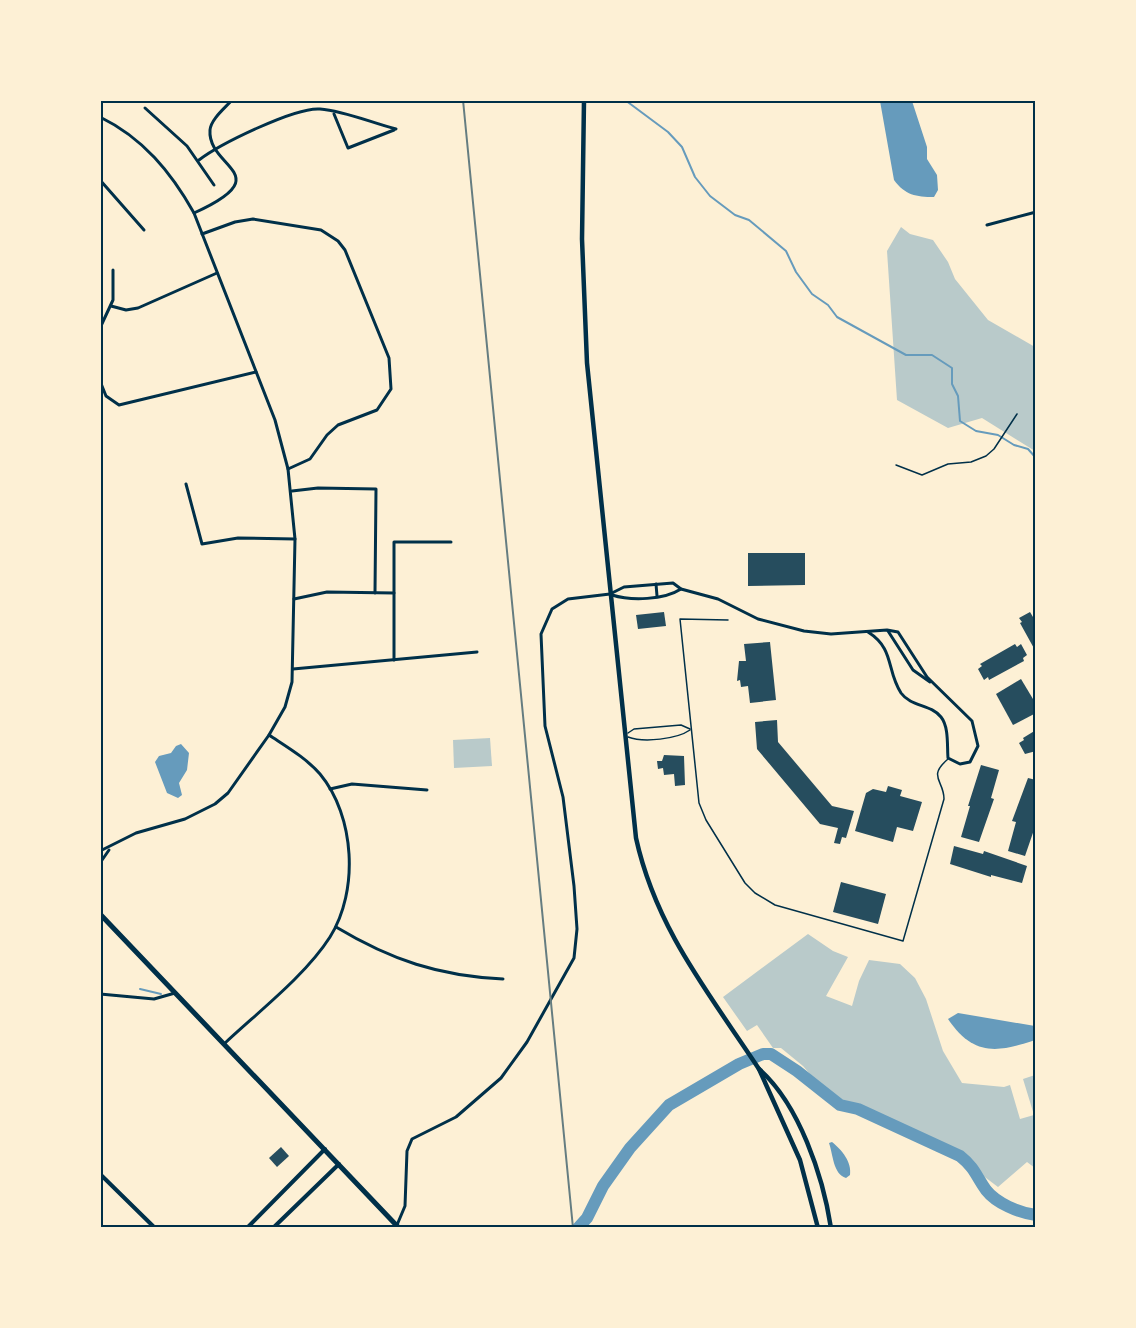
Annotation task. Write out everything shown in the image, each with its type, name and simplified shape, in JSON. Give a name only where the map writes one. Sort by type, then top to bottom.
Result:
[{"type":"main road","points":[[584,100],[582,227],[586,341],[634,829],[650,889],[677,948],[759,1069],[778,1089],[806,1141],[819,1178],[831,1227]]},
{"type":"main road","points":[[100,914],[398,1226]]},
{"type":"main road","points":[[759,1069],[764,1086],[800,1160],[818,1227]]},
{"type":"street","points":[[194,213],[226,197],[234,186],[233,171],[210,135],[211,125],[232,100]]},
{"type":"street","points":[[145,108],[173,131],[199,160],[214,185]]},
{"type":"street","points":[[199,160],[216,147],[302,113],[318,109],[396,129],[348,148],[333,113]]},
{"type":"street","points":[[100,851],[136,833],[185,819],[215,804],[228,793],[269,735],[289,695],[293,669],[295,539],[292,491],[274,420],[194,213],[181,189],[156,158],[140,143],[101,119]]},
{"type":"street","points":[[100,180],[144,230]]},
{"type":"street","points":[[987,225],[1035,212]]},
{"type":"street","points":[[202,234],[235,222],[253,219],[321,230],[331,235],[345,250],[389,358],[391,389],[384,404],[369,414],[338,425],[327,435],[310,459],[288,469]]},
{"type":"street","points":[[100,328],[111,306],[113,270]]},
{"type":"street","points":[[111,306],[126,310],[138,308],[217,273]]},
{"type":"street","points":[[100,381],[106,396],[119,405],[256,372]]},
{"type":"street","points":[[186,484],[202,544],[238,538],[295,539]]},
{"type":"street","points":[[292,491],[318,488],[376,489],[375,593]]},
{"type":"street","points":[[394,660],[394,542],[450,542]]},
{"type":"street","points":[[398,1226],[405,1206],[406,1151],[412,1139],[464,1112],[501,1078],[527,1042],[574,958],[577,929],[576,904],[563,797],[545,726],[541,634],[549,614],[559,603],[568,599],[610,594],[624,587],[673,583],[681,589],[718,599],[758,619],[804,631],[831,634],[887,630],[900,634],[921,669],[934,685],[972,721],[978,737],[977,752],[970,762],[960,764],[948,758],[943,719],[935,711],[905,698],[898,686],[887,652],[876,638],[868,633]]},
{"type":"street","points":[[656,584],[657,596]]},
{"type":"street","points":[[610,594],[626,599],[673,594],[681,589]]},
{"type":"street","points":[[294,599],[327,592],[394,593]]},
{"type":"street","points":[[887,630],[913,670],[934,685]]},
{"type":"street","points":[[293,669],[477,652]]},
{"type":"street","points":[[224,1044],[323,947],[336,927],[346,896],[348,865],[345,829],[330,789],[310,764],[269,735]]},
{"type":"street","points":[[330,789],[352,784],[428,790]]},
{"type":"street","points":[[100,863],[110,848]]},
{"type":"street","points":[[336,927],[409,964],[448,974],[504,979]]},
{"type":"street","points":[[100,994],[154,999],[175,993]]},
{"type":"street","points":[[247,1227],[324,1149]]},
{"type":"street","points":[[273,1227],[339,1164]]},
{"type":"street","points":[[100,1174],[155,1227]]},
{"type":"lane","points":[[728,620],[680,619],[699,803],[706,820],[745,883],[755,893],[775,905],[900,942],[905,939],[944,799],[938,782],[938,772],[948,758]]},
{"type":"lane","points":[[624,735],[634,729],[681,725],[691,730]]},
{"type":"lane","points":[[624,735],[636,740],[682,735],[691,730]]},
{"type":"path","points":[[896,465],[922,475],[948,464],[978,460],[994,449],[1017,414]]},
{"type":"shaded area","points":[[901,227],[910,234],[933,240],[948,262],[955,279],[988,320],[1035,347],[1035,451],[982,418],[948,428],[897,400],[887,251]]},
{"type":"shaded area","points":[[490,738],[492,766],[454,768],[453,740]]},
{"type":"shaded area","points":[[808,934],[833,951],[848,957],[826,996],[852,1006],[859,981],[869,960],[900,964],[915,978],[926,999],[943,1051],[962,1083],[1004,1087],[1010,1085],[1020,1119],[1034,1115],[1023,1079],[1035,1075],[1035,1168],[1027,1162],[998,1187],[941,1144],[867,1115],[840,1109],[803,1066],[781,1048],[773,1048],[757,1025],[747,1031],[723,997]]},
{"type":"water","points":[[880,101],[912,101],[927,147],[927,159],[937,175],[938,190],[934,197],[911,194],[902,189],[894,180]]},
{"type":"water","points":[[181,744],[189,753],[187,770],[179,783],[182,795],[178,798],[167,793],[155,762],[159,756],[171,753],[176,746]]},
{"type":"water","points":[[958,1013],[1035,1026],[1035,1040],[997,1049],[976,1045],[957,1031],[948,1019]]},
{"type":"water","points":[[832,1142],[848,1161],[850,1175],[846,1178],[836,1168],[829,1143]]},
{"type":"building","points":[[748,553],[805,553],[805,585],[748,586]]},
{"type":"building","points":[[664,612],[666,626],[638,629],[636,615]]},
{"type":"building","points":[[1030,612],[1033,617],[1036,615],[1036,652],[1019,618]]},
{"type":"building","points":[[770,642],[776,700],[750,703],[748,686],[741,687],[740,680],[737,681],[739,661],[746,661],[744,644]]},
{"type":"building","points":[[1015,644],[1017,647],[1021,644],[1027,655],[1023,658],[1024,661],[989,680],[988,677],[984,680],[978,669],[982,666],[980,664]]},
{"type":"building","points":[[1021,679],[1036,704],[1036,713],[1013,725],[996,694]]},
{"type":"building","points":[[777,720],[778,742],[832,806],[854,811],[846,838],[842,837],[840,844],[834,843],[838,828],[820,824],[757,749],[755,722]]},
{"type":"building","points":[[1036,730],[1036,751],[1025,754],[1019,743]]},
{"type":"building","points":[[664,755],[684,756],[685,785],[675,786],[674,774],[664,775],[663,768],[658,769],[657,761],[662,761]]},
{"type":"building","points":[[981,765],[999,770],[991,798],[994,799],[979,842],[961,837]]},
{"type":"building","points":[[1028,778],[1036,780],[1036,824],[1025,856],[1008,851],[1016,822],[1012,821]]},
{"type":"building","points":[[888,786],[902,790],[900,796],[922,802],[913,831],[897,827],[893,842],[855,831],[866,793],[873,789],[886,792]]},
{"type":"building","points":[[954,846],[983,854],[984,851],[1027,866],[1022,883],[991,875],[991,877],[950,864]]},
{"type":"building","points":[[841,882],[886,894],[878,924],[833,912]]},
{"type":"building","points":[[281,1147],[289,1156],[277,1167],[269,1158]]},
{"type":"waterway","points":[[625,100],[668,132],[682,147],[695,177],[710,196],[735,215],[749,220],[786,251],[796,272],[812,294],[828,305],[837,317],[906,355],[932,355],[952,368],[952,384],[958,396],[960,421],[976,431],[998,435],[1014,445],[1028,449],[1036,458]]},
{"type":"waterway","points":[[140,989],[161,994]]},
{"type":"waterway","points":[[578,1228],[587,1218],[603,1186],[630,1148],[669,1105],[739,1064],[763,1054],[771,1054],[797,1071],[840,1105],[858,1109],[960,1156],[972,1168],[990,1195],[1015,1210],[1036,1215]]},
{"type":"railway","points":[[463,100],[573,1228]]}]
